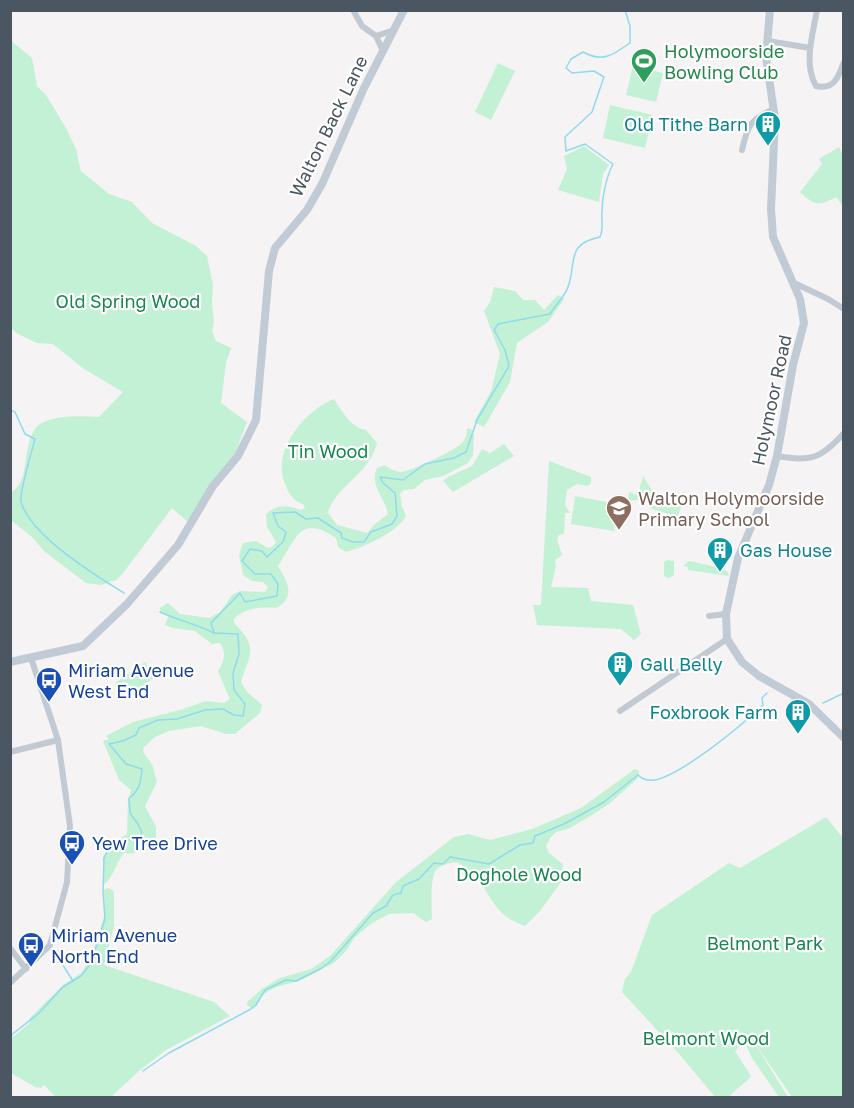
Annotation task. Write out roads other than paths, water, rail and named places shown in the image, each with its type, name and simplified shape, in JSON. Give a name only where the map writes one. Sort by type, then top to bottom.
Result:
[{"type":"street","points":[[353,10],[362,26],[376,36],[383,51]]},
{"type":"street","name":"Walton Back Lane","points":[[10,662],[81,648],[127,604],[178,545],[213,486],[238,456],[256,420],[269,271],[275,248],[307,210],[322,184],[360,97],[404,10]]},
{"type":"street","name":"Holymoor Road","points":[[770,10],[766,57],[775,119],[771,209],[773,237],[800,299],[804,323],[793,364],[770,484],[738,558],[726,614],[728,639],[742,662],[759,676],[809,704],[843,738]]},
{"type":"street","points":[[817,10],[810,48],[812,79],[816,86],[824,88],[833,85],[839,77],[843,62]]},
{"type":"street","points":[[376,36],[395,30]]},
{"type":"street","points":[[768,41],[810,48]]},
{"type":"street","points":[[742,150],[747,127],[760,115],[774,109]]},
{"type":"street","points":[[792,282],[828,299],[843,309]]},
{"type":"street","points":[[777,456],[806,460],[832,446],[843,433]]},
{"type":"street","points":[[709,616],[726,614]]},
{"type":"street","points":[[620,711],[728,639]]},
{"type":"street","points":[[10,983],[50,945],[67,882],[70,826],[58,740],[31,658]]},
{"type":"street","points":[[10,752],[58,740]]},
{"type":"street","points":[[10,948],[26,969]]},
{"type":"waterway","points":[[10,1036],[38,1014],[63,987],[81,976],[91,963],[105,919],[104,858],[110,846],[121,841],[139,839],[142,833],[130,813],[129,798],[136,792],[142,769],[126,764],[109,744],[136,735],[139,728],[158,720],[177,719],[205,710],[223,709],[234,715],[243,716],[245,704],[234,690],[233,673],[239,654],[238,634],[214,633],[211,623],[240,593],[245,602],[277,596],[278,584],[271,574],[255,574],[242,561],[250,549],[262,551],[267,557],[283,542],[286,532],[278,526],[273,513],[295,512],[306,519],[318,518],[341,533],[342,538],[353,542],[364,542],[371,532],[392,524],[397,516],[395,493],[383,483],[380,477],[403,480],[425,464],[454,458],[466,452],[477,420],[509,366],[505,350],[494,330],[498,324],[550,314],[568,287],[577,250],[589,240],[600,237],[604,194],[613,164],[585,144],[566,151],[565,137],[592,112],[604,77],[594,71],[572,73],[566,68],[571,59],[583,52],[596,57],[608,56],[630,43],[630,26],[625,10]]},
{"type":"waterway","points":[[10,410],[15,412],[25,434],[35,439],[21,497],[27,515],[37,528],[65,554],[124,593]]},
{"type":"waterway","points":[[160,612],[214,633]]},
{"type":"waterway","points":[[143,1071],[169,1053],[249,1010],[256,1005],[265,990],[286,980],[296,981],[320,969],[331,961],[373,913],[386,906],[393,895],[401,893],[403,886],[419,879],[434,863],[443,864],[450,857],[489,864],[520,845],[533,843],[535,836],[564,824],[604,802],[638,775],[643,779],[655,780],[681,769],[741,725],[763,705],[762,698],[767,693]]},
{"type":"waterway","points":[[823,703],[844,693]]},
{"type":"waterway","points":[[54,951],[73,981]]},
{"type":"place","name":"Holymoorside Bowling Club","points":[[644,84]]},
{"type":"place","name":"Old Tithe Barn","points":[[768,147]]},
{"type":"place","name":"Walton Holymoorside Primary School","points":[[619,531]]},
{"type":"place","name":"Gas House","points":[[720,573]]},
{"type":"place","name":"Gall Belly","points":[[620,687]]},
{"type":"place","name":"Miriam Avenue West End","points":[[49,703]]},
{"type":"place","name":"Foxbrook Farm","points":[[798,735]]},
{"type":"place","name":"Yew Tree Drive","points":[[72,866]]},
{"type":"place","name":"Miriam Avenue North End","points":[[31,968]]},
{"type":"park label","name":"Old Spring Wood","points":[[128,301]]},
{"type":"park label","name":"Tin Wood","points":[[328,451]]},
{"type":"park label","name":"Doghole Wood","points":[[519,874]]},
{"type":"park label","name":"Belmont Park","points":[[765,943]]},
{"type":"park label","name":"Belmont Wood","points":[[706,1038]]}]
